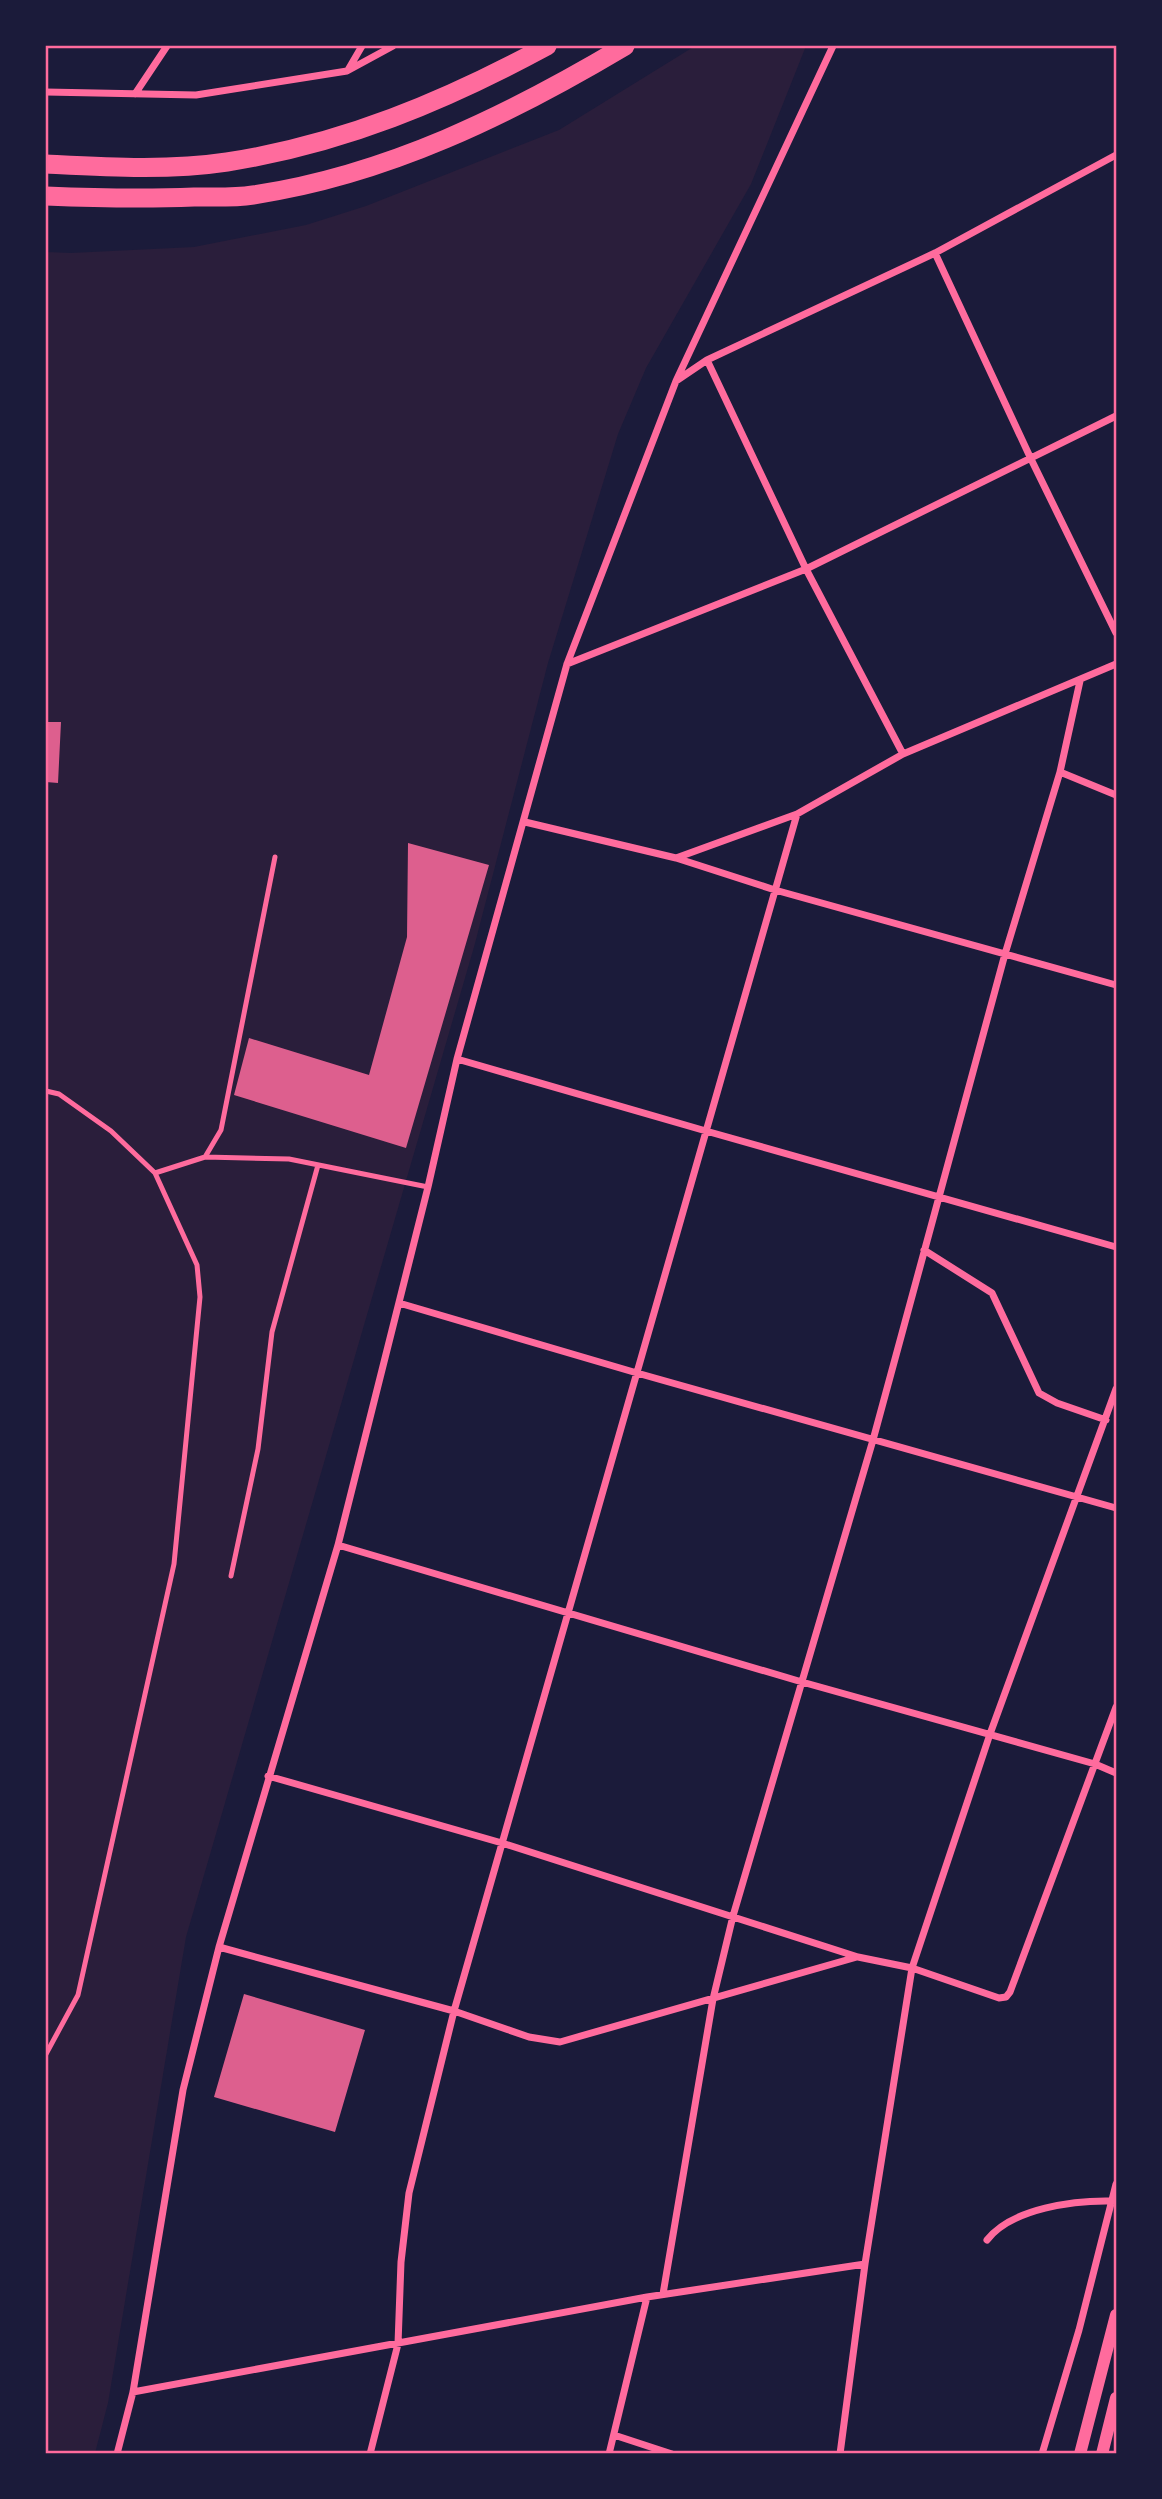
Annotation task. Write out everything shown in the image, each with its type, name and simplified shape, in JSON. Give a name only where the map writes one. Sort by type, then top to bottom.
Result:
[{"type":"highway","points":[[46,164],[131,168],[225,162],[293,149],[377,125],[447,97],[547,46]]},
{"type":"highway","points":[[46,197],[124,200],[251,195],[340,177],[412,152],[485,122],[557,86],[625,46]]},
{"type":"street","points":[[135,94],[167,46]]},
{"type":"street","points":[[347,71],[362,46]]},
{"type":"street","points":[[46,92],[196,95],[347,71],[393,46]]},
{"type":"street","points":[[117,2454],[133,2392],[183,2090],[219,1947],[338,1545],[428,1187],[457,1059],[567,664],[676,381],[833,46]]},
{"type":"street","points":[[676,381],[708,360],[935,253],[1116,155]]},
{"type":"street","points":[[935,253],[1116,633]]},
{"type":"street","points":[[708,360],[806,569],[903,754]]},
{"type":"street","points":[[567,664],[806,569],[1116,416]]},
{"type":"street","points":[[676,858],[797,814],[903,754],[1116,664]]},
{"type":"street","points":[[663,2294],[713,1999],[733,1916],[873,1440],[1005,954],[1060,772],[1080,681]]},
{"type":"street","points":[[1060,772],[1116,796]]},
{"type":"street","points":[[370,2454],[398,2344],[401,2262],[409,2193],[454,2011],[797,814]]},
{"type":"street","points":[[524,822],[676,858],[775,890],[1116,985]]},
{"type":"street","points":[[457,1059],[1116,1247]]},
{"type":"street","points":[[923,1250],[992,1293],[1039,1393],[1057,1403],[1105,1420]]},
{"type":"street","points":[[399,1303],[1116,1508]]},
{"type":"street","points":[[840,2454],[865,2264],[912,1968],[990,1734],[1079,1497],[1116,1389]]},
{"type":"street","points":[[338,1545],[802,1682],[1095,1764],[1116,1773]]},
{"type":"street","points":[[268,1776],[502,1843],[858,1957],[912,1968],[999,1998],[1006,1997],[1010,1992],[1116,1707]]},
{"type":"street","points":[[219,1947],[454,2011],[529,2038],[560,2042],[858,1957]]},
{"type":"street","points":[[1042,2454],[1079,2330],[1116,2184]]},
{"type":"street","points":[[988,2239],[1000,2226],[1051,2207],[1093,2200],[1112,2201]]},
{"type":"street","points":[[133,2392],[663,2294],[865,2264]]},
{"type":"street","points":[[609,2454],[647,2297]]},
{"type":"street","points":[[1080,2454],[1116,2315]]},
{"type":"street","points":[[1102,2454],[1116,2398]]},
{"type":"street","points":[[614,2435],[672,2454]]},
{"type":"lane","points":[[205,1157],[221,1130],[275,857]]},
{"type":"lane","points":[[46,1091],[59,1094],[111,1131],[155,1173],[197,1265],[200,1297],[174,1564],[78,1995],[46,2054]]},
{"type":"lane","points":[[155,1173],[205,1157],[289,1159],[428,1187]]},
{"type":"lane","points":[[231,1576],[258,1449],[272,1332],[318,1165]]},
{"type":"shaded area","points":[[695,46],[806,46],[751,184],[646,368],[618,434],[548,663],[474,947],[186,1937],[108,2403],[95,2453],[46,2453],[46,252],[194,247],[306,225],[366,206],[559,130]]},
{"type":"building","points":[[46,722],[61,722],[58,783],[46,782]]},
{"type":"building","points":[[408,843],[489,865],[406,1148],[234,1095],[249,1038],[369,1075],[407,937]]},
{"type":"building","points":[[244,1994],[365,2030],[335,2132],[214,2097]]}]
